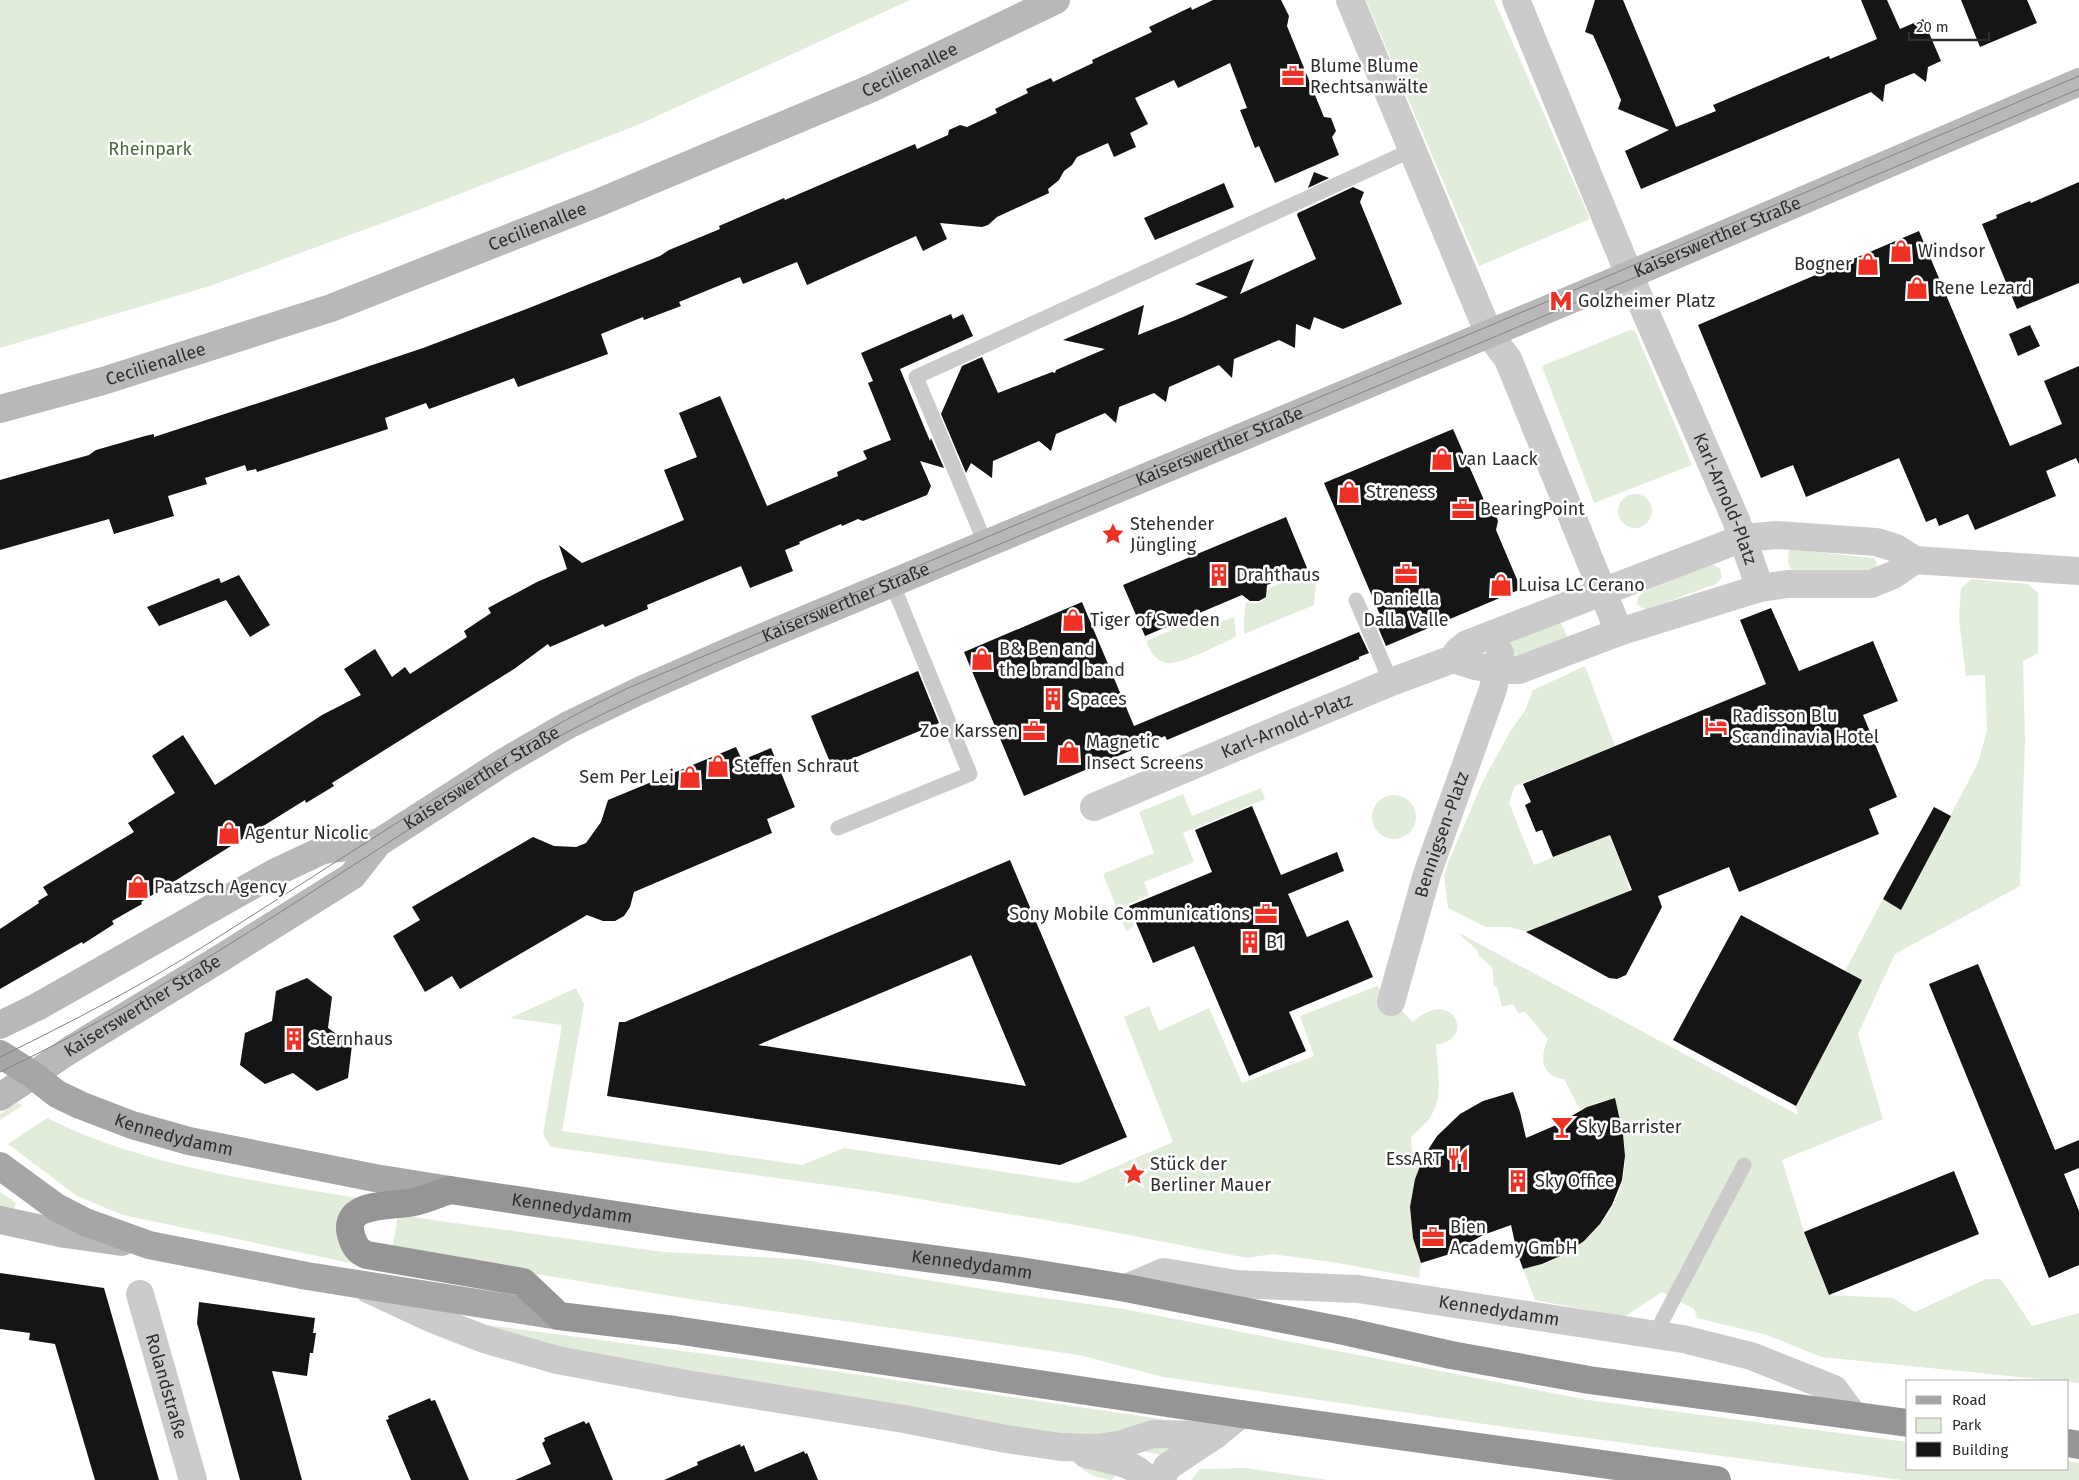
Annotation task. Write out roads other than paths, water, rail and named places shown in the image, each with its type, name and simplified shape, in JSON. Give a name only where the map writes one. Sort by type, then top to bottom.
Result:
[{"type":"highway","name":"Kennedydamm","points":[[450,1190],[689,1226],[1000,1268],[1126,1288],[1344,1331],[1451,1355],[1589,1380],[1906,1423]]},
{"type":"highway","points":[[450,1190],[412,1203],[377,1206],[362,1210],[356,1214],[351,1226],[350,1232],[354,1244],[359,1252],[375,1258],[523,1282],[559,1316],[675,1330],[1242,1414],[1717,1480]]},
{"type":"main road","name":"Kennedydamm","points":[[0,1054],[11,1086],[57,1094],[132,1125],[188,1141],[375,1178],[450,1190]]},
{"type":"main road","points":[[0,1166],[56,1207],[85,1222],[150,1245],[360,1285],[559,1316]]},
{"type":"street","name":"Cecilienallee","points":[[0,409],[103,381],[331,308],[600,202],[863,91],[1056,0]]},
{"type":"street","points":[[1350,0],[1489,334],[1508,359],[1619,632]]},
{"type":"street","points":[[1516,0],[1629,274]]},
{"type":"street","name":"Kaiserswerther Straße","points":[[11,1086],[222,958],[352,876],[378,843],[504,762],[568,725],[659,682],[1489,334],[2079,82]]},
{"type":"street","name":"Karl-Arnold-Platz","points":[[1452,659],[1497,670],[1519,670],[1619,632],[1760,588],[1743,538],[1629,274]]},
{"type":"street","name":"Karl-Arnold-Platz","points":[[1094,807],[1391,682],[1452,659],[1467,644],[1743,538],[1778,534],[1876,542],[1896,548],[1915,560]]},
{"type":"street","points":[[1760,588],[1788,584],[1871,584],[1893,575],[1915,560],[2079,571]]},
{"type":"street","points":[[1497,670],[1501,651],[1507,637],[1517,624]]},
{"type":"street","name":"Bennigsen-Platz","points":[[1391,1002],[1414,915],[1493,689],[1497,670]]},
{"type":"street","name":"Kaiserswerther Straße","points":[[0,1025],[274,873],[323,850],[378,843]]},
{"type":"street","points":[[0,1220],[65,1234],[150,1245]]},
{"type":"street","name":"Kennedydamm","points":[[1126,1288],[1164,1272],[1236,1284],[1358,1289],[1683,1340],[1751,1356],[1834,1389],[1853,1415]]},
{"type":"street","points":[[360,1285],[444,1324],[484,1339],[557,1360],[686,1384],[904,1419],[1006,1439],[1061,1447],[1098,1448],[1122,1444],[1153,1434],[1215,1434]]},
{"type":"street","name":"Rolandstraße","points":[[140,1294],[193,1480]]},
{"type":"street","points":[[1161,1480],[1168,1467],[1242,1414]]},
{"type":"street","points":[[1061,1447],[1131,1466],[1141,1471],[1148,1480]]},
{"type":"lane","points":[[986,544],[916,377],[1412,150]]},
{"type":"lane","points":[[838,828],[970,774],[892,583]]},
{"type":"lane","points":[[1356,600],[1391,682]]},
{"type":"lane","points":[[1656,1337],[1662,1321],[1744,1165]]},
{"type":"tram line","points":[[0,1057],[158,974],[488,765],[571,717],[628,688],[2079,76]]},
{"type":"tram line","points":[[0,1072],[52,1046],[152,991],[249,932],[510,765],[567,732],[623,704],[699,670],[1492,338],[2079,89]]},
{"type":"place","name":"Blume Blume Rechtsanwälte","points":[[1293,76]]},
{"type":"place","name":"Windsor","points":[[1901,251]]},
{"type":"place","name":"Bogner","points":[[1868,264]]},
{"type":"place","name":"Rene Lezard","points":[[1917,288]]},
{"type":"place","name":"Golzheimer Platz","points":[[1561,301]]},
{"type":"place","name":"van Laack","points":[[1442,459]]},
{"type":"place","name":"Streness","points":[[1349,492]]},
{"type":"place","name":"BearingPoint","points":[[1463,509]]},
{"type":"place","name":"Stehender Jüngling","points":[[1113,534]]},
{"type":"place","name":"Daniella Dalla Valle","points":[[1406,574]]},
{"type":"place","name":"Drahthaus","points":[[1219,575]]},
{"type":"place","name":"Luisa LC Cerano","points":[[1501,585]]},
{"type":"place","name":"Tiger of Sweden","points":[[1073,620]]},
{"type":"place","name":"B& Ben and the brand band","points":[[982,659]]},
{"type":"place","name":"Spaces","points":[[1053,699]]},
{"type":"place","name":"Radisson Blu Scandinavia Hotel","points":[[1716,726]]},
{"type":"place","name":"Zoe Karssen","points":[[1034,731]]},
{"type":"place","name":"Magnetic Insect Screens","points":[[1069,752]]},
{"type":"place","name":"Steffen Schraut","points":[[718,766]]},
{"type":"place","name":"Sem Per Lei","points":[[690,777]]},
{"type":"place","name":"Agentur Nicolic","points":[[229,833]]},
{"type":"place","name":"Paatzsch Agency","points":[[138,887]]},
{"type":"place","name":"Sony Mobile Communications","points":[[1266,914]]},
{"type":"place","name":"B1","points":[[1250,942]]},
{"type":"place","name":"Sternhaus","points":[[294,1039]]},
{"type":"place","name":"Sky Barrister","points":[[1562,1127]]},
{"type":"place","name":"EssART","points":[[1458,1159]]},
{"type":"place","name":"Stück der Berliner Mauer","points":[[1134,1174]]},
{"type":"place","name":"Sky Office","points":[[1518,1181]]},
{"type":"place","name":"Bien Academy GmbH","points":[[1433,1237]]},
{"type":"park label","name":"Rheinpark","points":[[150,149]]}]
